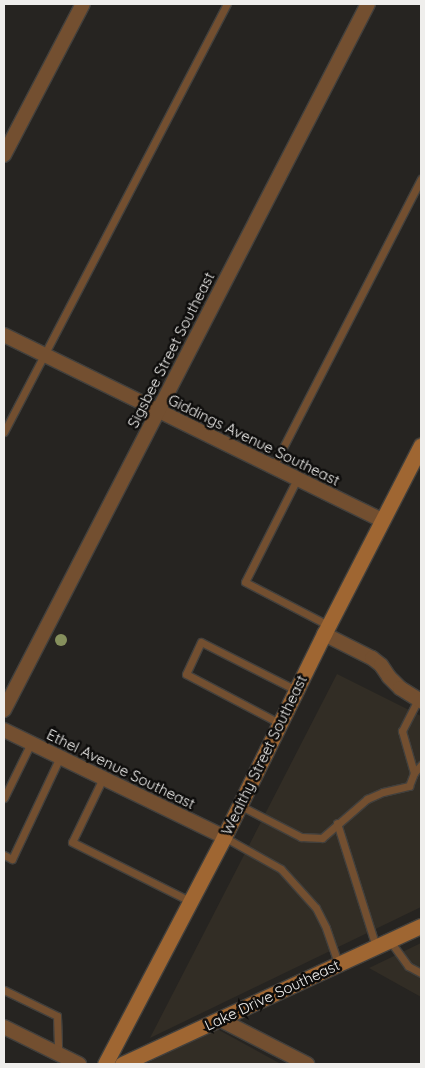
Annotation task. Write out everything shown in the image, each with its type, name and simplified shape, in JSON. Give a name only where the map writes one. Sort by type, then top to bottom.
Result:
[{"type":"main road","name":"Wealthy Street Southeast","points":[[105,1064],[224,837],[326,630],[419,455]]},
{"type":"main road","name":"Lake Drive Southeast","points":[[122,1064],[221,1020],[421,926]]},
{"type":"street","points":[[4,155],[83,4]]},
{"type":"street","name":"Sigsbee Street Southeast","points":[[4,710],[368,4]]},
{"type":"street","name":"Giddings Avenue Southeast","points":[[4,335],[383,521]]},
{"type":"street","points":[[326,630],[372,658],[381,665],[400,688],[420,700]]},
{"type":"street","name":"Ethel Avenue Southeast","points":[[4,730],[224,837]]},
{"type":"street","points":[[221,1020],[302,1063]]},
{"type":"street","points":[[4,1027],[79,1064]]},
{"type":"lane","points":[[4,432],[227,4]]},
{"type":"lane","points":[[272,467],[421,178]]},
{"type":"lane","points":[[297,479],[245,582],[326,630]]},
{"type":"lane","points":[[280,723],[186,674],[201,642],[296,690]]},
{"type":"lane","points":[[414,773],[402,731],[420,700]]},
{"type":"lane","points":[[4,798],[30,743]]},
{"type":"lane","points":[[4,855],[12,859],[60,757]]},
{"type":"lane","points":[[239,806],[301,837],[322,838],[337,823],[367,799],[409,786],[414,773],[421,765]]},
{"type":"lane","points":[[104,778],[72,842],[190,901]]},
{"type":"lane","points":[[337,823],[376,947]]},
{"type":"lane","points":[[224,837],[281,869],[316,908],[326,928],[338,964]]},
{"type":"lane","points":[[390,940],[408,966],[421,973]]},
{"type":"lane","points":[[4,990],[57,1016],[58,1054]]},
{"type":"shaded area","points":[[337,674],[421,716],[421,907],[150,1038]]},
{"type":"shaded area","points":[[421,943],[421,997],[369,968]]},
{"type":"shaded area","points":[[217,1029],[281,1064],[145,1064]]}]
